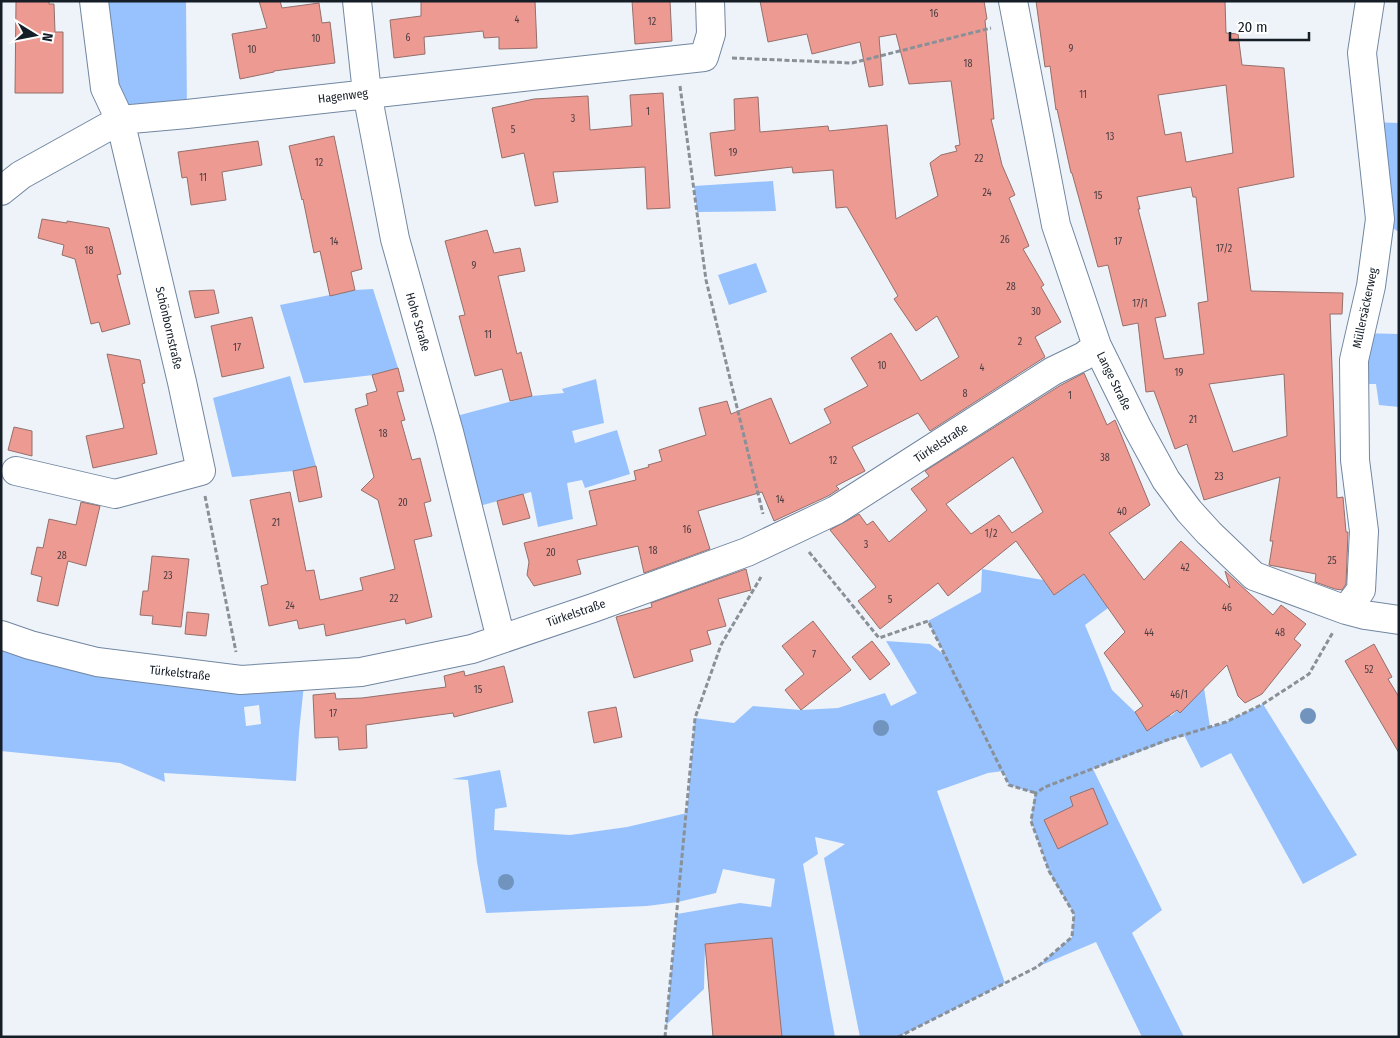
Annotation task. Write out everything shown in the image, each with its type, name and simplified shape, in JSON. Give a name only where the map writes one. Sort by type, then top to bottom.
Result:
[{"type":"street","name":"Schönbornstraße","points":[[94,1],[104,88],[120,120],[201,471]]},
{"type":"street","name":"Hohe Straße","points":[[357,1],[368,93],[395,239],[449,432],[501,639]]},
{"type":"street","points":[[704,57],[711,34],[710,1]]},
{"type":"street","name":"Müllersäckerweg","points":[[1346,610],[1360,590],[1364,530],[1355,460],[1354,360],[1371,286],[1380,219],[1362,53],[1370,1]]},
{"type":"street","name":"Lange Straße","points":[[1014,11],[1056,225],[1097,346],[1136,427],[1166,480],[1189,511],[1209,533],[1254,576],[1346,610],[1399,620]]},
{"type":"street","name":"Hagenweg","points":[[1,191],[21,175],[120,120],[704,57]]},
{"type":"street","name":"Türkelstraße","points":[[1,635],[30,645],[97,662],[241,680],[361,672],[472,648],[748,552],[781,537],[836,510],[1053,371],[1084,356],[1097,346]]},
{"type":"street","points":[[16,471],[115,494],[201,471]]},
{"type":"path","points":[[704,57],[852,63],[1014,11]]},
{"type":"path","points":[[677,61],[706,280],[781,537],[879,638],[928,621],[1010,785],[1036,793]]},
{"type":"path","points":[[201,471],[241,680]]},
{"type":"path","points":[[665,1037],[695,718],[721,645],[762,574]]},
{"type":"path","points":[[898,1037],[1037,967],[1072,936],[1074,914],[1049,871],[1031,821],[1036,793],[1045,787],[1167,740],[1226,722],[1263,704],[1309,674],[1346,610]]},
{"type":"shaded area","points":[[94,1],[186,1],[187,114],[120,120]]},
{"type":"shaded area","points":[[1370,122],[1399,123],[1399,230],[1397,231],[1380,219]]},
{"type":"shaded area","points":[[773,181],[776,211],[697,212],[694,186]]},
{"type":"shaded area","points":[[756,263],[767,292],[729,305],[718,275]]},
{"type":"shaded area","points":[[373,289],[398,368],[373,375],[304,383],[280,305],[355,290]]},
{"type":"shaded area","points":[[1360,333],[1399,334],[1399,407],[1379,405],[1376,384],[1354,384]]},
{"type":"shaded area","points":[[290,376],[316,466],[293,471],[232,477],[213,398]]},
{"type":"shaded area","points":[[596,379],[604,423],[572,431],[575,443],[617,430],[630,474],[585,488],[582,480],[567,483],[573,519],[538,527],[531,492],[468,509],[445,419],[532,396],[564,393],[562,389]]},
{"type":"shaded area","points":[[982,569],[1043,580],[1054,595],[1084,574],[1108,608],[1085,625],[1112,690],[1135,712],[1147,731],[1145,705],[1125,682],[1135,673],[1148,694],[1171,716],[1204,688],[1210,727],[1226,722],[1263,704],[1357,855],[1303,884],[1231,753],[1201,768],[1184,735],[1093,769],[1162,910],[1132,933],[1184,1037],[1142,1037],[1096,942],[1037,967],[1072,937],[1074,914],[1049,871],[1031,821],[1035,793],[1009,785],[1003,771],[988,773],[937,791],[1005,983],[898,1037],[860,1037],[824,858],[845,844],[815,837],[818,854],[803,864],[835,1037],[782,1037],[772,938],[705,944],[704,989],[666,1025],[677,914],[740,903],[771,907],[775,879],[723,869],[716,893],[678,902],[647,906],[486,913],[477,862],[468,780],[452,779],[500,770],[507,807],[495,809],[494,830],[570,835],[627,827],[687,813],[695,718],[734,723],[753,706],[801,710],[838,708],[885,693],[891,706],[917,693],[886,641],[930,644],[945,655],[928,621],[981,592]]},
{"type":"shaded area","points":[[1,635],[30,645],[305,675],[296,781],[164,773],[165,782],[120,763],[1,751]],"holes":[[[259,705],[261,724],[246,726],[244,707]]]},
{"type":"building","points":[[16,1],[49,1],[49,4],[54,4],[55,32],[63,32],[63,93],[15,93]]},
{"type":"building","points":[[259,1],[280,1],[282,8],[319,3],[322,23],[330,22],[335,63],[274,71],[240,79],[232,34],[267,28]]},
{"type":"building","points":[[421,1],[535,1],[537,48],[499,49],[499,37],[484,38],[483,31],[424,37],[425,54],[394,58],[390,20],[421,16]]},
{"type":"building","points":[[632,1],[670,1],[672,41],[635,44]]},
{"type":"building","points":[[760,1],[984,1],[994,119],[991,119],[1002,165],[1015,195],[1009,198],[1029,246],[1023,249],[1044,285],[1041,287],[1061,322],[1035,337],[1045,357],[930,431],[918,413],[852,447],[865,471],[836,486],[839,489],[828,496],[774,521],[762,492],[698,511],[710,549],[644,573],[638,546],[577,560],[581,574],[534,586],[527,575],[529,562],[524,543],[597,525],[589,491],[636,480],[634,471],[662,461],[659,450],[706,435],[699,408],[727,401],[731,414],[771,398],[790,444],[831,423],[824,409],[868,386],[851,358],[891,333],[921,381],[959,357],[937,316],[916,331],[894,299],[898,296],[847,207],[836,208],[833,170],[793,173],[792,167],[715,176],[710,133],[735,130],[734,99],[758,97],[760,132],[828,126],[829,131],[887,125],[896,219],[938,196],[930,163],[941,155],[957,151],[955,146],[960,145],[951,81],[909,84],[896,34],[879,37],[883,85],[869,87],[860,42],[812,54],[807,34],[768,42]]},
{"type":"building","points":[[1036,1],[1225,1],[1226,33],[1238,34],[1242,65],[1284,68],[1294,177],[1238,188],[1251,291],[1343,293],[1342,314],[1330,314],[1337,498],[1343,497],[1346,532],[1348,532],[1346,584],[1342,590],[1315,582],[1316,574],[1269,565],[1273,541],[1270,541],[1280,477],[1204,500],[1187,444],[1175,449],[1154,391],[1146,392],[1138,323],[1123,326],[1108,265],[1098,267],[1071,173],[1056,110],[1050,66],[1045,67]],"holes":[[[1226,85],[1233,153],[1186,162],[1181,132],[1165,135],[1158,95]],[[1191,187],[1193,197],[1196,197],[1208,301],[1198,303],[1204,354],[1164,359],[1155,318],[1166,316],[1138,209],[1140,209],[1137,197]],[[1284,374],[1287,436],[1233,452],[1209,384]]]},
{"type":"building","points":[[663,93],[670,208],[647,209],[645,167],[553,172],[558,202],[535,206],[524,153],[502,158],[492,108],[534,99],[588,96],[590,130],[632,126],[630,95]]},
{"type":"building","points":[[334,136],[362,269],[351,272],[355,290],[330,296],[320,251],[314,253],[303,199],[289,146]]},
{"type":"building","points":[[258,141],[262,165],[222,172],[226,200],[191,205],[187,177],[182,178],[178,152]]},
{"type":"building","points":[[42,219],[109,228],[121,274],[117,275],[130,324],[102,332],[99,322],[91,324],[75,259],[62,255],[64,245],[38,238]]},
{"type":"building","points":[[487,230],[494,253],[520,248],[525,271],[498,276],[517,354],[521,352],[532,396],[510,401],[502,369],[475,376],[459,316],[465,315],[445,241]]},
{"type":"building","points":[[214,290],[219,313],[195,318],[189,291]]},
{"type":"building","points":[[252,317],[264,368],[222,377],[211,326]]},
{"type":"building","points":[[107,354],[140,360],[145,383],[142,384],[157,454],[93,468],[86,436],[124,428]]},
{"type":"building","points":[[398,368],[404,391],[397,392],[405,420],[401,421],[412,460],[420,458],[431,501],[424,503],[432,536],[414,540],[432,617],[406,624],[405,619],[326,636],[324,624],[299,629],[297,620],[269,626],[261,586],[268,584],[250,500],[290,492],[306,571],[314,570],[320,600],[363,590],[360,578],[395,569],[378,500],[361,490],[374,477],[355,409],[368,405],[366,394],[377,391],[372,375]]},
{"type":"building","points":[[1084,373],[1107,425],[1115,420],[1150,505],[1109,533],[1144,580],[1181,541],[1230,588],[1225,571],[1273,615],[1281,605],[1306,624],[1294,639],[1301,645],[1262,694],[1245,703],[1238,696],[1227,665],[1180,713],[1177,710],[1147,731],[1135,712],[1143,706],[1104,653],[1125,632],[1084,574],[1054,595],[1016,541],[948,596],[938,583],[880,629],[858,601],[876,587],[830,530],[859,514],[867,525],[873,521],[889,542],[927,510],[911,489],[929,476],[925,471],[1061,385]],"holes":[[[1013,457],[1043,512],[1012,533],[999,515],[971,534],[946,504]]]},
{"type":"building","points":[[14,427],[32,431],[32,456],[8,450]]},
{"type":"building","points":[[316,466],[322,497],[299,502],[293,471]]},
{"type":"building","points":[[523,494],[530,518],[503,525],[497,501]]},
{"type":"building","points":[[81,502],[100,506],[86,566],[68,561],[58,606],[37,601],[42,577],[31,574],[37,547],[43,548],[49,519],[76,525]]},
{"type":"building","points":[[152,556],[189,559],[181,627],[152,624],[153,616],[140,615],[143,591],[148,591]]},
{"type":"building","points":[[746,569],[751,590],[718,599],[726,626],[707,631],[711,644],[690,650],[693,661],[634,678],[616,617],[652,607],[651,603]]},
{"type":"building","points":[[187,612],[209,614],[206,636],[185,634]]},
{"type":"building","points":[[813,621],[851,670],[801,710],[785,690],[804,674],[782,646]]},
{"type":"building","points":[[872,641],[890,664],[870,680],[852,657]]},
{"type":"building","points":[[1374,644],[1392,677],[1388,679],[1399,697],[1399,753],[1345,661]]},
{"type":"building","points":[[504,666],[513,702],[454,717],[453,713],[366,725],[367,748],[339,750],[338,737],[315,738],[313,695],[335,693],[336,699],[362,698],[446,687],[444,676],[464,671],[465,676]]},
{"type":"building","points":[[616,707],[622,737],[594,743],[588,712]]},
{"type":"building","points":[[1093,788],[1108,824],[1058,849],[1044,820],[1073,806],[1070,797]]},
{"type":"building","points":[[772,938],[782,1037],[713,1037],[705,944]]}]
